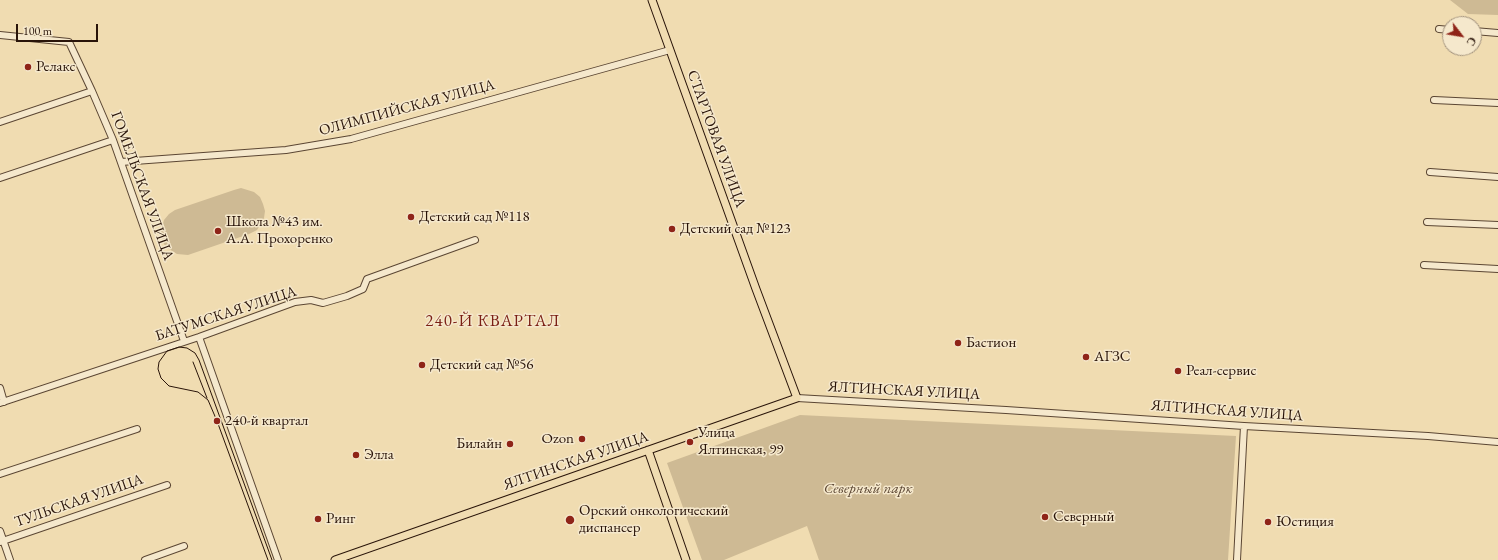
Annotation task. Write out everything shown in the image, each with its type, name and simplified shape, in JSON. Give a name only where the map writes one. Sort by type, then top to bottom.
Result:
[{"type":"main road","name":"СТАРТОВАЯ УЛИЦА","points":[[652,0],[756,289],[797,398]]},
{"type":"main road","name":"ЯЛТИНСКАЯ УЛИЦА","points":[[335,560],[797,398]]},
{"type":"main road","points":[[648,450],[686,560]]},
{"type":"street","points":[[1482,32],[1498,33]]},
{"type":"street","name":"ГОМЕЛЬСКАЯ УЛИЦА","points":[[0,35],[69,42],[92,90],[113,140],[184,341]]},
{"type":"street","name":"ОЛИМПИЙСКАЯ УЛИЦА","points":[[121,162],[286,150],[351,139],[670,50]]},
{"type":"street","points":[[0,122],[92,90]]},
{"type":"street","points":[[1434,100],[1498,104]]},
{"type":"street","points":[[0,178],[113,140]]},
{"type":"street","points":[[1430,172],[1498,177]]},
{"type":"street","points":[[1427,222],[1498,225]]},
{"type":"street","name":"БАТУМСКАЯ УЛИЦА","points":[[2,403],[199,337],[295,302],[311,300],[323,303],[346,296],[363,289],[367,278],[475,240]]},
{"type":"street","points":[[1424,265],[1498,269]]},
{"type":"street","points":[[199,337],[278,560]]},
{"type":"street","points":[[0,388],[2,403]]},
{"type":"street","name":"ЯЛТИНСКАЯ УЛИЦА","points":[[797,398],[1428,436],[1498,442]]},
{"type":"street","points":[[1237,560],[1244,426]]},
{"type":"street","points":[[0,474],[137,429]]},
{"type":"street","name":"ТУЛЬСКАЯ УЛИЦА","points":[[2,541],[167,485]]},
{"type":"street","points":[[0,531],[2,541],[10,560]]},
{"type":"street","points":[[145,560],[184,546]]},
{"type":"green space","points":[[1450,0],[1498,0],[1498,15],[1468,14]]},
{"type":"green space","points":[[241,188],[254,192],[260,197],[263,204],[265,211],[264,218],[257,230],[188,255],[177,254],[166,247],[162,241],[161,231],[164,220],[169,214],[175,210]]},
{"type":"green space","name":"Северный парк","points":[[800,415],[1236,436],[1228,560],[819,560],[807,526],[724,560],[702,560],[667,463]]},
{"type":"tram line","points":[[268,560],[208,400],[198,392],[169,386],[161,378],[158,369],[159,362],[167,351],[179,347],[187,348],[195,353],[199,360],[272,560]]},
{"type":"tram line","points":[[193,362],[207,398]]},
{"type":"place","name":"Релакс","points":[[28,67]]},
{"type":"place","name":"Детский сад №118","points":[[411,217]]},
{"type":"place","name":"Детский сад №123","points":[[672,229]]},
{"type":"place","name":"Школа №43 им. А.А. Прохоренко","points":[[218,231]]},
{"type":"place","name":"Бастион","points":[[958,343]]},
{"type":"place","name":"АГЗС","points":[[1086,357]]},
{"type":"place","name":"Детский сад №56","points":[[422,365]]},
{"type":"place","name":"Реал-сервис","points":[[1178,371]]},
{"type":"place","name":"240-й квартал","points":[[217,421]]},
{"type":"place","name":"Ozon","points":[[582,439]]},
{"type":"place","name":"Улица Ялтинская, 99","points":[[690,442]]},
{"type":"place","name":"Билайн","points":[[510,444]]},
{"type":"place","name":"Элла","points":[[356,455]]},
{"type":"place","name":"Северный","points":[[1045,517]]},
{"type":"place","name":"Ринг","points":[[318,519]]},
{"type":"place","name":"Орский онкологический диспансер","points":[[570,520]]},
{"type":"place","name":"Юстиция","points":[[1268,522]]},
{"type":"district","name":"240-Й КВАРТАЛ","points":[[493,321]]}]
